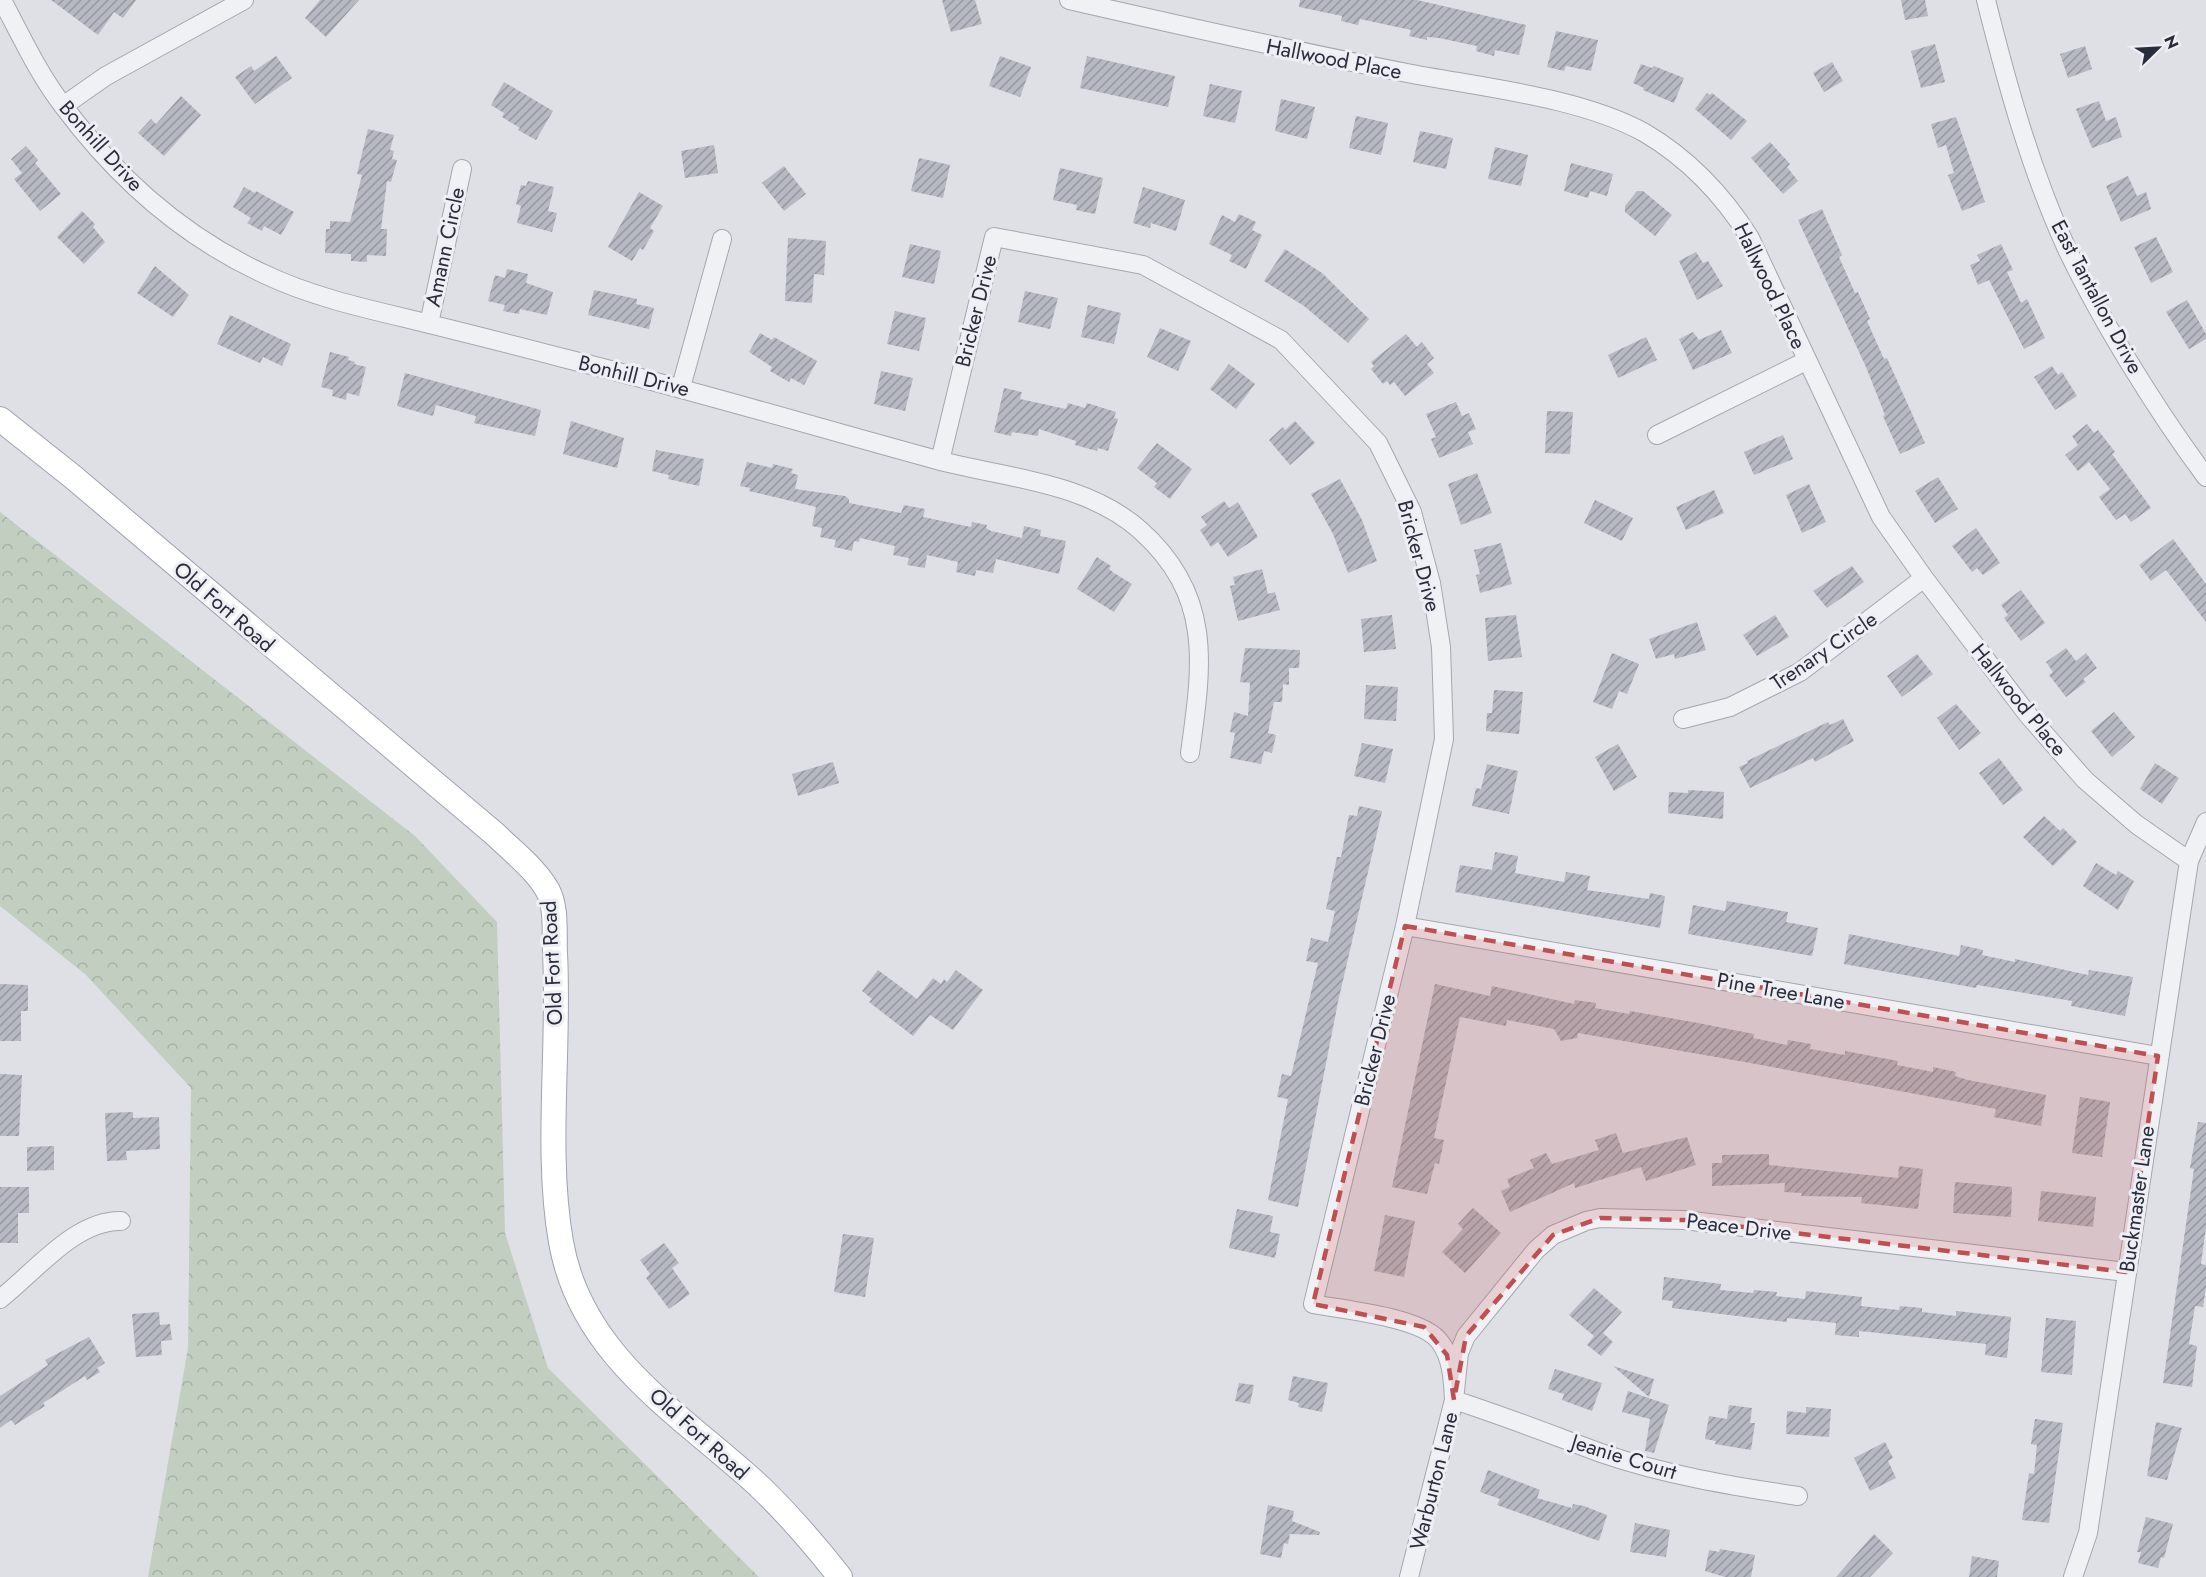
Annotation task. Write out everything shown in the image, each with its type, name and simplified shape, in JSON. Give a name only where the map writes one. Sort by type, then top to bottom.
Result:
[{"type":"main road","name":"Old Fort Road","points":[[0,419],[73,477],[495,835],[539,878],[549,892],[553,906],[556,984],[555,1188],[561,1244],[580,1300],[609,1351],[695,1433],[759,1486],[840,1577]]},
{"type":"street","name":"Bonhill Drive","points":[[2,0],[33,60],[63,106],[121,176],[190,233],[265,274],[303,290],[681,387],[940,461],[1084,496],[1117,512],[1141,531],[1163,555],[1192,609],[1200,641],[1201,676],[1190,753]]},
{"type":"street","points":[[63,106],[106,76],[244,0]]},
{"type":"street","name":"Hallwood Place","points":[[1069,0],[1269,46],[1554,102],[1605,117],[1644,133],[1677,155],[1709,183],[1731,207],[1774,284],[1806,361],[1881,517],[1924,578],[2028,715],[2085,780],[2136,824],[2188,861]]},
{"type":"street","name":"East Tantallon Drive","points":[[1986,0],[2008,88],[2066,248],[2131,364],[2206,477]]},
{"type":"street","name":"Amann Circle","points":[[429,324],[462,169]]},
{"type":"street","name":"Bricker Drive","points":[[940,461],[994,237],[1143,265],[1281,340],[1378,443],[1412,512],[1431,583],[1441,648],[1444,739],[1405,926],[1313,1304]]},
{"type":"street","points":[[681,387],[722,239]]},
{"type":"street","points":[[1657,435],[1806,361]]},
{"type":"street","name":"Trenary Circle","points":[[1683,719],[1730,707],[1800,672],[1924,578]]},
{"type":"street","name":"Buckmaster Lane","points":[[2073,1577],[2088,1533],[2188,861],[2206,822]]},
{"type":"street","name":"Pine Tree Lane","points":[[1405,926],[2158,1056]]},
{"type":"street","name":"Peace Drive","points":[[1454,1400],[1460,1353],[1466,1336],[1536,1250],[1553,1235],[1586,1221],[1600,1218],[1684,1220],[2126,1272]]},
{"type":"street","points":[[0,1299],[82,1229],[105,1221],[121,1221]]},
{"type":"street","name":"Warburton Lane","points":[[1313,1304],[1424,1327],[1441,1342],[1452,1371],[1454,1400],[1409,1577]]},
{"type":"street","name":"Jeanie Court","points":[[1454,1400],[1602,1453],[1675,1474],[1798,1496]]},
{"type":"highlighted area","points":[[1405,926],[2158,1056],[2126,1272],[1684,1220],[1600,1218],[1553,1235],[1466,1336],[1454,1400],[1447,1355],[1424,1327],[1313,1304]]},
{"type":"green space","points":[[0,512],[415,836],[497,922],[505,1233],[548,1368],[759,1577],[148,1577],[188,1348],[191,1088],[86,975],[0,906]]},
{"type":"building","points":[[51,0],[136,0],[123,18],[114,12],[98,35]]},
{"type":"building","points":[[320,0],[359,0],[326,37],[305,18]]},
{"type":"building","points":[[942,0],[975,0],[982,24],[951,32]]},
{"type":"building","points":[[1300,0],[1417,0],[1526,25],[1519,55],[1495,50],[1494,56],[1476,51],[1477,46],[1439,38],[1427,37],[1427,40],[1409,36],[1411,30],[1360,19],[1358,25],[1341,21],[1342,16],[1299,7]]},
{"type":"building","points":[[1901,0],[1925,0],[1928,16],[1905,20]]},
{"type":"building","points":[[1556,31],[1598,40],[1591,71],[1566,66],[1564,71],[1547,67]]},
{"type":"building","points":[[1935,44],[1945,82],[1921,88],[1911,51]]},
{"type":"building","points":[[2085,46],[2092,69],[2068,78],[2060,54]]},
{"type":"building","points":[[276,56],[292,78],[255,104],[235,77],[251,66],[254,71]]},
{"type":"building","points":[[1000,56],[1031,67],[1020,97],[989,86]]},
{"type":"building","points":[[1087,56],[1175,76],[1168,107],[1080,88]]},
{"type":"building","points":[[1832,62],[1843,81],[1824,92],[1813,73]]},
{"type":"building","points":[[1641,64],[1652,68],[1654,66],[1684,78],[1674,103],[1643,90],[1644,88],[1633,83]]},
{"type":"building","points":[[504,82],[553,111],[536,140],[518,130],[520,128],[502,117],[504,113],[491,105]]},
{"type":"building","points":[[1210,84],[1242,91],[1235,123],[1203,116]]},
{"type":"building","points":[[1707,93],[1710,95],[1712,93],[1747,121],[1731,140],[1695,109]]},
{"type":"building","points":[[181,96],[201,115],[164,156],[138,133],[151,119],[156,124]]},
{"type":"building","points":[[1281,99],[1315,107],[1307,139],[1275,131]]},
{"type":"building","points":[[2099,101],[2106,121],[2116,117],[2122,137],[2092,148],[2076,109]]},
{"type":"building","points":[[1356,116],[1388,123],[1381,155],[1349,148]]},
{"type":"building","points":[[1956,117],[1985,202],[1962,211],[1948,175],[1954,173],[1946,145],[1938,148],[1931,124]]},
{"type":"building","points":[[368,129],[394,135],[390,150],[394,151],[392,159],[397,160],[391,182],[387,181],[381,229],[387,229],[386,256],[367,255],[367,262],[351,261],[351,254],[325,253],[326,229],[330,229],[330,221],[350,222],[362,175],[357,174]]},
{"type":"building","points":[[1420,131],[1453,138],[1446,169],[1413,162]]},
{"type":"building","points":[[1770,142],[1790,164],[1787,167],[1798,181],[1783,194],[1751,158]]},
{"type":"building","points":[[714,145],[718,173],[685,178],[681,151]]},
{"type":"building","points":[[26,146],[38,160],[35,163],[61,194],[40,211],[14,179],[22,173],[11,159]]},
{"type":"building","points":[[1495,147],[1528,155],[1521,186],[1488,179]]},
{"type":"building","points":[[919,158],[950,165],[943,198],[911,191]]},
{"type":"building","points":[[1571,163],[1613,174],[1607,196],[1590,191],[1588,198],[1564,191]]},
{"type":"building","points":[[784,166],[806,194],[784,211],[762,183]]},
{"type":"building","points":[[1060,168],[1103,178],[1095,214],[1076,210],[1077,205],[1053,200]]},
{"type":"building","points":[[2128,176],[2137,196],[2146,192],[2151,209],[2121,222],[2106,186]]},
{"type":"building","points":[[528,181],[554,187],[548,211],[557,213],[552,232],[517,223],[521,206],[516,204],[521,185],[526,186]]},
{"type":"building","points":[[244,187],[294,212],[281,235],[264,226],[262,231],[247,223],[251,218],[233,207]]},
{"type":"building","points":[[1143,187],[1185,200],[1176,231],[1151,223],[1150,228],[1133,223]]},
{"type":"building","points":[[1637,191],[1643,191],[1672,215],[1655,236],[1625,212],[1625,206]]},
{"type":"building","points":[[639,192],[663,206],[650,228],[654,231],[643,250],[640,248],[632,261],[608,247]]},
{"type":"building","points":[[1822,209],[1842,255],[1839,257],[1870,319],[1867,321],[1884,359],[1887,358],[1925,443],[1900,454],[1883,416],[1885,415],[1866,367],[1798,220]]},
{"type":"building","points":[[82,211],[95,224],[93,227],[105,242],[84,264],[57,237]]},
{"type":"building","points":[[1239,214],[1256,222],[1252,230],[1262,235],[1246,269],[1229,261],[1232,255],[1209,244],[1222,215],[1235,222]]},
{"type":"building","points":[[2156,237],[2173,272],[2151,283],[2134,247]]},
{"type":"building","points":[[788,238],[826,241],[824,275],[814,274],[812,303],[785,301]]},
{"type":"building","points":[[910,244],[941,251],[934,284],[902,277]]},
{"type":"building","points":[[2001,244],[2013,270],[2007,272],[2021,303],[2027,299],[2045,338],[2024,349],[1989,280],[1978,285],[1970,265],[1980,261],[1977,255]]},
{"type":"building","points":[[1285,249],[1322,273],[1369,319],[1348,343],[1304,306],[1264,281]]},
{"type":"building","points":[[1696,252],[1703,263],[1708,261],[1723,286],[1697,300],[1679,261]]},
{"type":"building","points":[[155,266],[189,295],[173,317],[137,293]]},
{"type":"building","points":[[507,269],[528,274],[526,283],[553,292],[547,315],[520,309],[519,314],[503,311],[505,305],[488,301],[495,275],[505,278]]},
{"type":"building","points":[[594,290],[637,299],[636,304],[654,308],[649,329],[588,315]]},
{"type":"building","points":[[1025,291],[1058,298],[1050,329],[1018,322]]},
{"type":"building","points":[[2187,300],[2206,334],[2206,339],[2189,349],[2166,312]]},
{"type":"building","points":[[1088,305],[1121,313],[1114,344],[1081,337]]},
{"type":"building","points":[[895,311],[926,318],[919,351],[887,344]]},
{"type":"building","points":[[230,315],[291,344],[282,366],[263,357],[260,363],[217,344]]},
{"type":"building","points":[[1160,328],[1191,341],[1178,371],[1147,357]]},
{"type":"building","points":[[1721,330],[1732,353],[1693,370],[1679,339],[1693,332],[1699,340]]},
{"type":"building","points":[[760,333],[772,340],[774,337],[817,361],[804,385],[791,378],[789,382],[770,371],[772,367],[749,352]]},
{"type":"building","points":[[1406,334],[1417,347],[1422,342],[1434,358],[1427,364],[1434,373],[1405,396],[1394,382],[1390,385],[1387,381],[1383,384],[1371,369],[1374,366],[1371,362]]},
{"type":"building","points":[[1646,337],[1657,360],[1618,378],[1608,355]]},
{"type":"building","points":[[330,352],[349,357],[348,360],[355,362],[354,364],[366,367],[359,396],[347,393],[346,400],[332,396],[333,390],[321,387]]},
{"type":"building","points":[[1229,364],[1255,384],[1236,409],[1210,389]]},
{"type":"building","points":[[2052,366],[2058,375],[2062,372],[2077,396],[2055,410],[2034,377]]},
{"type":"building","points":[[881,371],[913,378],[905,411],[874,404]]},
{"type":"building","points":[[405,373],[541,410],[535,436],[474,423],[476,416],[436,405],[433,416],[397,406]]},
{"type":"building","points":[[1004,388],[1022,392],[1020,399],[1066,409],[1068,403],[1085,408],[1087,403],[1116,412],[1114,418],[1118,419],[1108,451],[1098,448],[1097,451],[1075,445],[1076,441],[1039,429],[1038,436],[1012,432],[1011,436],[994,432]]},
{"type":"building","points":[[1456,402],[1462,416],[1469,413],[1476,429],[1468,432],[1473,444],[1439,458],[1431,439],[1436,437],[1426,414]]},
{"type":"building","points":[[1547,411],[1573,412],[1570,454],[1545,453]]},
{"type":"building","points":[[571,421],[624,438],[617,468],[563,454]]},
{"type":"building","points":[[1295,421],[1315,443],[1290,465],[1269,440],[1283,427],[1285,430]]},
{"type":"building","points":[[2087,424],[2094,433],[2098,430],[2115,452],[2112,454],[2151,508],[2131,522],[2125,514],[2116,520],[2099,497],[2110,489],[2089,462],[2078,471],[2065,455],[2078,445],[2072,436]]},
{"type":"building","points":[[1783,435],[1793,459],[1754,475],[1744,452]]},
{"type":"building","points":[[1157,443],[1192,469],[1170,499],[1154,487],[1157,483],[1137,468]]},
{"type":"building","points":[[656,450],[704,459],[699,486],[668,479],[669,475],[652,471]]},
{"type":"building","points":[[747,462],[772,468],[773,464],[793,469],[791,473],[798,475],[795,489],[845,496],[849,499],[849,503],[901,513],[904,505],[925,509],[923,517],[971,527],[972,522],[987,525],[986,528],[991,531],[1022,538],[1024,526],[1041,530],[1040,536],[1066,541],[1059,574],[996,559],[993,573],[976,570],[975,576],[956,572],[958,562],[927,555],[925,568],[907,565],[909,558],[893,555],[895,546],[860,538],[859,542],[854,541],[852,551],[834,547],[836,540],[820,537],[822,528],[812,526],[816,507],[749,491],[750,488],[740,486]]},
{"type":"building","points":[[1477,473],[1492,513],[1461,525],[1448,484]]},
{"type":"building","points":[[1938,477],[1958,509],[1935,523],[1915,491]]},
{"type":"building","points":[[1340,479],[1362,520],[1377,561],[1348,573],[1333,534],[1311,494]]},
{"type":"building","points":[[1809,484],[1826,522],[1802,533],[1786,495]]},
{"type":"building","points":[[1714,490],[1724,513],[1686,530],[1676,507]]},
{"type":"building","points":[[1595,500],[1633,518],[1622,541],[1584,523]]},
{"type":"building","points":[[1224,501],[1229,508],[1238,502],[1258,537],[1228,557],[1218,542],[1211,547],[1200,530],[1207,525],[1201,517]]},
{"type":"building","points":[[1976,528],[2000,563],[1983,575],[1977,568],[1972,572],[1952,546]]},
{"type":"building","points":[[2173,539],[2206,584],[2206,622],[2166,570],[2151,581],[2139,565]]},
{"type":"building","points":[[1501,543],[1512,584],[1480,593],[1476,575],[1480,574],[1474,550]]},
{"type":"building","points":[[1097,557],[1111,566],[1109,569],[1114,573],[1132,584],[1114,612],[1077,589]]},
{"type":"building","points":[[1852,566],[1864,582],[1827,608],[1813,591]]},
{"type":"building","points":[[1262,569],[1268,594],[1275,592],[1280,610],[1238,621],[1230,586],[1235,585],[1233,577]]},
{"type":"building","points":[[2021,590],[2045,623],[2021,641],[2004,618],[2008,615],[2001,605]]},
{"type":"building","points":[[1392,615],[1396,649],[1364,652],[1361,619]]},
{"type":"building","points":[[1516,615],[1522,657],[1488,661],[1485,618]]},
{"type":"building","points":[[1775,615],[1789,637],[1757,656],[1743,635]]},
{"type":"building","points":[[1697,622],[1706,650],[1675,659],[1674,654],[1656,659],[1649,639]]},
{"type":"building","points":[[1245,648],[1300,650],[1299,668],[1289,668],[1289,685],[1283,684],[1282,702],[1274,702],[1268,733],[1276,735],[1272,753],[1264,751],[1261,764],[1230,758],[1235,733],[1230,732],[1234,712],[1248,716],[1250,683],[1240,682]]},
{"type":"building","points":[[2066,648],[2076,661],[2086,653],[2097,668],[2083,679],[2086,682],[2066,697],[2049,675],[2053,672],[2046,662]]},
{"type":"building","points":[[1612,653],[1639,664],[1627,694],[1619,691],[1612,709],[1593,702]]},
{"type":"building","points":[[1917,654],[1933,674],[1902,697],[1887,676]]},
{"type":"building","points":[[1366,685],[1398,687],[1396,721],[1364,719]]},
{"type":"building","points":[[1494,690],[1523,692],[1519,734],[1486,731],[1487,713],[1492,713]]},
{"type":"building","points":[[1956,704],[1981,733],[1959,750],[1937,718]]},
{"type":"building","points":[[2114,712],[2135,737],[2112,757],[2091,731]]},
{"type":"building","points":[[1843,719],[1854,741],[1815,762],[1813,758],[1750,788],[1739,767],[1748,763],[1747,761],[1828,722],[1830,725]]},
{"type":"building","points":[[1362,743],[1393,749],[1385,783],[1354,776]]},
{"type":"building","points":[[1618,744],[1637,777],[1614,791],[1595,757]]},
{"type":"building","points":[[1999,758],[2023,790],[2003,805],[1979,773]]},
{"type":"building","points":[[833,762],[839,783],[798,796],[792,774]]},
{"type":"building","points":[[2155,763],[2179,778],[2162,804],[2140,789]]},
{"type":"building","points":[[1487,764],[1518,771],[1509,814],[1472,806],[1476,788],[1481,789]]},
{"type":"building","points":[[1688,790],[1724,792],[1723,819],[1668,813],[1669,792],[1688,793]]},
{"type":"building","points":[[1359,806],[1382,811],[1338,1002],[1298,1207],[1268,1200],[1288,1099],[1277,1097],[1282,1074],[1291,1076],[1318,963],[1306,961],[1311,938],[1328,942],[1335,911],[1326,909],[1337,857],[1341,857],[1349,815],[1357,816]]},
{"type":"building","points":[[2044,816],[2060,831],[2063,828],[2077,842],[2053,866],[2023,837]]},
{"type":"building","points":[[1495,852],[1518,856],[1515,873],[1564,882],[1566,872],[1590,876],[1587,890],[1649,899],[1650,893],[1665,896],[1660,928],[1455,892],[1460,865],[1492,870]]},
{"type":"building","points":[[2096,863],[2116,875],[2118,871],[2134,881],[2118,910],[2083,886]]},
{"type":"building","points":[[1727,901],[1788,912],[1786,922],[1818,928],[1812,956],[1688,934],[1693,905],[1725,911]]},
{"type":"building","points":[[1849,934],[1959,956],[1961,945],[1983,950],[1982,955],[2015,962],[2015,959],[2088,975],[2089,970],[2133,977],[2125,1016],[2071,1006],[2072,1001],[1977,985],[1976,988],[1844,964]]},
{"type":"building","points":[[878,970],[917,999],[933,978],[941,984],[944,979],[947,982],[956,970],[983,990],[953,1030],[930,1015],[913,1036],[869,1002],[872,999],[862,991]]},
{"type":"building","points":[[0,984],[28,985],[28,1011],[21,1011],[21,1041],[0,1041]]},
{"type":"building","points":[[1435,984],[1490,996],[1492,986],[1574,1004],[1575,1000],[1596,1003],[1595,1008],[1629,1014],[1630,1011],[1698,1023],[1754,1034],[1753,1038],[1787,1045],[1788,1040],[1811,1044],[1810,1049],[1845,1055],[1845,1051],[1898,1061],[1897,1065],[1933,1072],[1933,1067],[1956,1072],[1955,1076],[1968,1080],[2046,1095],[2041,1126],[1994,1117],[1996,1109],[1578,1033],[1577,1038],[1561,1041],[1554,1029],[1507,1020],[1506,1026],[1460,1017],[1434,1138],[1444,1140],[1439,1164],[1435,1163],[1427,1194],[1392,1187]]},
{"type":"building","points":[[0,1074],[22,1075],[19,1136],[0,1136]]},
{"type":"building","points":[[2080,1097],[2110,1102],[2102,1157],[2072,1153]]},
{"type":"building","points":[[133,1112],[133,1118],[159,1117],[160,1149],[126,1151],[127,1160],[107,1161],[105,1113]]},
{"type":"building","points":[[2198,1122],[2206,1123],[2206,1227],[2201,1264],[2206,1265],[2206,1288],[2203,1307],[2195,1306],[2189,1344],[2197,1346],[2192,1387],[2163,1383],[2194,1169],[2190,1168]]},
{"type":"building","points":[[1616,1133],[1623,1153],[1687,1137],[1696,1165],[1646,1181],[1641,1167],[1575,1188],[1574,1183],[1510,1212],[1501,1191],[1510,1187],[1507,1179],[1534,1168],[1530,1160],[1546,1153],[1552,1164],[1599,1150],[1595,1140]]},
{"type":"building","points":[[54,1146],[54,1170],[27,1171],[27,1147]]},
{"type":"building","points":[[1769,1154],[1769,1165],[1898,1178],[1899,1166],[1923,1169],[1918,1209],[1861,1203],[1862,1197],[1801,1196],[1802,1193],[1784,1192],[1785,1183],[1712,1186],[1712,1163],[1722,1163],[1722,1155]]},
{"type":"building","points":[[1955,1182],[2012,1187],[2011,1217],[1953,1213]]},
{"type":"building","points":[[0,1187],[29,1187],[29,1213],[18,1213],[18,1243],[0,1243]]},
{"type":"building","points":[[2041,1191],[2096,1197],[2093,1227],[2038,1221]]},
{"type":"building","points":[[1473,1208],[1501,1233],[1465,1273],[1442,1252],[1463,1229],[1458,1224]]},
{"type":"building","points":[[1237,1209],[1273,1216],[1270,1232],[1280,1234],[1275,1258],[1229,1248]]},
{"type":"building","points":[[1385,1215],[1415,1221],[1404,1277],[1374,1271]]},
{"type":"building","points":[[843,1234],[874,1238],[865,1297],[834,1292]]},
{"type":"building","points":[[664,1243],[679,1263],[672,1268],[690,1294],[669,1309],[646,1278],[650,1274],[640,1260]]},
{"type":"building","points":[[1664,1277],[1721,1284],[1720,1290],[1753,1293],[1754,1290],[1777,1292],[1776,1296],[1805,1299],[1806,1291],[1862,1297],[1861,1306],[1899,1310],[1900,1306],[1922,1308],[1922,1312],[1956,1316],[1956,1311],[2011,1317],[2007,1358],[1985,1355],[1986,1344],[1859,1331],[1859,1337],[1835,1335],[1836,1323],[1787,1318],[1787,1322],[1672,1308],[1673,1301],[1662,1300]]},
{"type":"building","points":[[1594,1288],[1622,1312],[1603,1333],[1613,1342],[1601,1356],[1587,1345],[1594,1336],[1569,1315]]},
{"type":"building","points":[[159,1312],[160,1325],[170,1324],[172,1340],[161,1341],[162,1355],[136,1357],[132,1314]]},
{"type":"building","points":[[2046,1318],[2076,1321],[2072,1375],[2041,1372]]},
{"type":"building","points":[[89,1337],[105,1363],[97,1368],[100,1372],[87,1380],[85,1376],[43,1403],[45,1406],[15,1425],[11,1420],[0,1428],[0,1396],[48,1365],[45,1360]]},
{"type":"building","points":[[1613,1366],[1654,1379],[1649,1397]]},
{"type":"building","points":[[1555,1369],[1602,1383],[1592,1411],[1562,1400],[1564,1394],[1548,1389]]},
{"type":"building","points":[[1293,1376],[1328,1383],[1322,1412],[1298,1407],[1299,1403],[1288,1400]]},
{"type":"building","points":[[1239,1383],[1254,1385],[1250,1404],[1235,1401]]},
{"type":"building","points":[[1628,1391],[1669,1405],[1654,1453],[1645,1451],[1650,1419],[1622,1412]]},
{"type":"building","points":[[1729,1405],[1752,1408],[1750,1423],[1755,1423],[1751,1450],[1715,1444],[1716,1441],[1705,1439],[1709,1416],[1727,1419]]},
{"type":"building","points":[[1806,1407],[1831,1409],[1829,1437],[1786,1434],[1787,1411],[1806,1413]]},
{"type":"building","points":[[2035,1419],[2063,1423],[2049,1523],[2022,1520],[2029,1473],[2034,1474],[2037,1445],[2031,1444]]},
{"type":"building","points":[[2156,1422],[2182,1428],[2167,1480],[2147,1476]]},
{"type":"building","points":[[1885,1442],[1893,1458],[1888,1461],[1896,1478],[1870,1491],[1854,1458]]},
{"type":"building","points":[[1488,1470],[1540,1490],[1537,1498],[1572,1508],[1573,1504],[1584,1506],[1607,1515],[1599,1541],[1497,1505],[1500,1499],[1480,1492]]},
{"type":"building","points":[[1268,1505],[1294,1511],[1292,1521],[1320,1532],[1319,1535],[1290,1534],[1288,1544],[1284,1543],[1281,1558],[1260,1554]]},
{"type":"building","points":[[2146,1517],[2173,1524],[2164,1558],[2161,1557],[2158,1568],[2138,1563],[2141,1552],[2137,1552]]},
{"type":"building","points":[[1635,1523],[1670,1530],[1666,1557],[1630,1552]]},
{"type":"building","points":[[1874,1534],[1893,1553],[1870,1577],[1836,1577]]},
{"type":"building","points":[[1720,1549],[1755,1555],[1751,1577],[1725,1577],[1705,1571],[1709,1550],[1719,1552]]},
{"type":"building","points":[[1972,1556],[1999,1561],[1997,1577],[1969,1577]]}]
